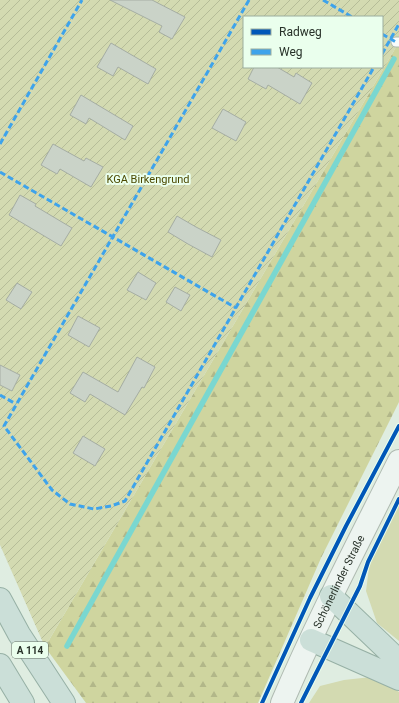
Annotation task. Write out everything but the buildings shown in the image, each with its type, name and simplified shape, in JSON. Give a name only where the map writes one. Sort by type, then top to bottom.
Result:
[{"type":"highway","points":[[331,596],[399,661]]},
{"type":"highway","name":"A 114","points":[[0,599],[19,634],[64,703]]},
{"type":"highway","points":[[311,640],[399,679]]},
{"type":"highway","name":"A 114","points":[[0,665],[23,703]]},
{"type":"main road","name":"Schönerlinder Straße","points":[[282,703],[331,596],[399,461]]},
{"type":"green space","name":"KGA Birkengrund","points":[[0,0],[399,0],[399,42],[45,647],[0,545]]},
{"type":"green space","points":[[399,42],[399,402],[321,558],[258,703],[86,703],[45,647]]},
{"type":"green space","points":[[399,501],[399,641],[377,623],[366,591],[370,560]]},
{"type":"green space","points":[[371,677],[380,679],[399,692],[399,703],[309,703],[320,686],[344,680]]},
{"type":"waterway","points":[[67,646],[394,59]]},
{"type":"marked path","points":[[0,144],[82,0]]},
{"type":"marked path","points":[[249,0],[4,426],[52,490],[70,504],[94,509],[111,506],[125,501],[373,68]]},
{"type":"marked path","points":[[323,0],[350,16]]},
{"type":"marked path","points":[[383,52],[399,24]]},
{"type":"marked path","points":[[383,35],[396,42]]},
{"type":"marked path","points":[[0,172],[236,308]]},
{"type":"marked path","points":[[0,395],[16,404]]},
{"type":"cycle path","points":[[262,703],[310,598],[399,426]]},
{"type":"cycle path","points":[[301,703],[360,586],[368,562],[399,499]]}]
